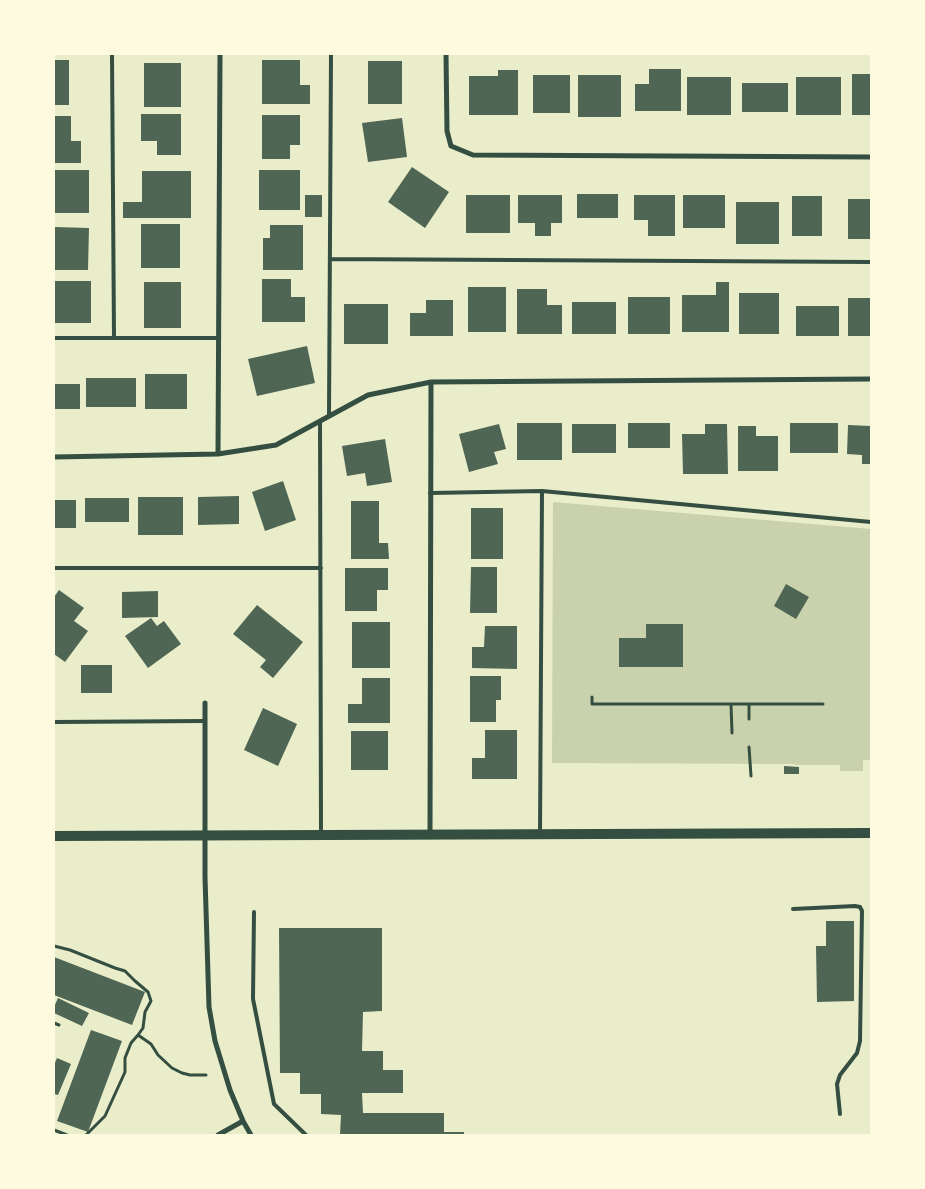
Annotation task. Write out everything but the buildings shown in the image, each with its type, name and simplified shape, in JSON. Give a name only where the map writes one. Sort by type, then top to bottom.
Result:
[{"type":"main road","points":[[54,836],[871,833]]},
{"type":"street","points":[[218,454],[220,54]]},
{"type":"street","points":[[446,54],[447,131],[451,146],[473,156],[871,157]]},
{"type":"street","points":[[54,457],[218,454],[276,444],[368,396],[431,382],[871,379]]},
{"type":"street","points":[[430,834],[431,382]]},
{"type":"street","points":[[205,702],[205,836],[209,1007],[214,1041],[230,1090],[251,1135]]},
{"type":"street","points":[[218,1135],[243,1121]]},
{"type":"lane","points":[[112,54],[114,338]]},
{"type":"lane","points":[[329,416],[331,54]]},
{"type":"lane","points":[[330,259],[871,262]]},
{"type":"lane","points":[[54,338],[219,338]]},
{"type":"lane","points":[[320,421],[321,835]]},
{"type":"lane","points":[[540,834],[542,491]]},
{"type":"lane","points":[[430,493],[542,491],[871,522]]},
{"type":"lane","points":[[54,568],[320,568]]},
{"type":"lane","points":[[54,722],[205,721]]},
{"type":"lane","points":[[793,909],[855,906],[860,907],[862,911],[860,1041],[857,1053],[840,1076],[837,1084],[840,1114]]},
{"type":"lane","points":[[254,912],[252,999],[274,1104],[306,1135]]},
{"type":"path","points":[[592,697],[592,704],[823,704]]},
{"type":"path","points":[[731,704],[732,733]]},
{"type":"path","points":[[749,704],[749,719]]},
{"type":"path","points":[[749,747],[750,776]]},
{"type":"path","points":[[54,946],[70,950],[125,971],[148,992],[152,1001],[146,1012],[143,1028],[131,1044],[125,1058],[125,1072],[105,1116],[86,1135]]},
{"type":"path","points":[[54,1023],[59,1025]]},
{"type":"path","points":[[138,1035],[151,1044],[158,1055],[172,1068],[190,1075],[206,1076]]},
{"type":"path","points":[[54,1130],[67,1135]]},
{"type":"green space","points":[[553,502],[871,529],[871,760],[863,760],[863,771],[840,771],[840,765],[552,763]]}]
